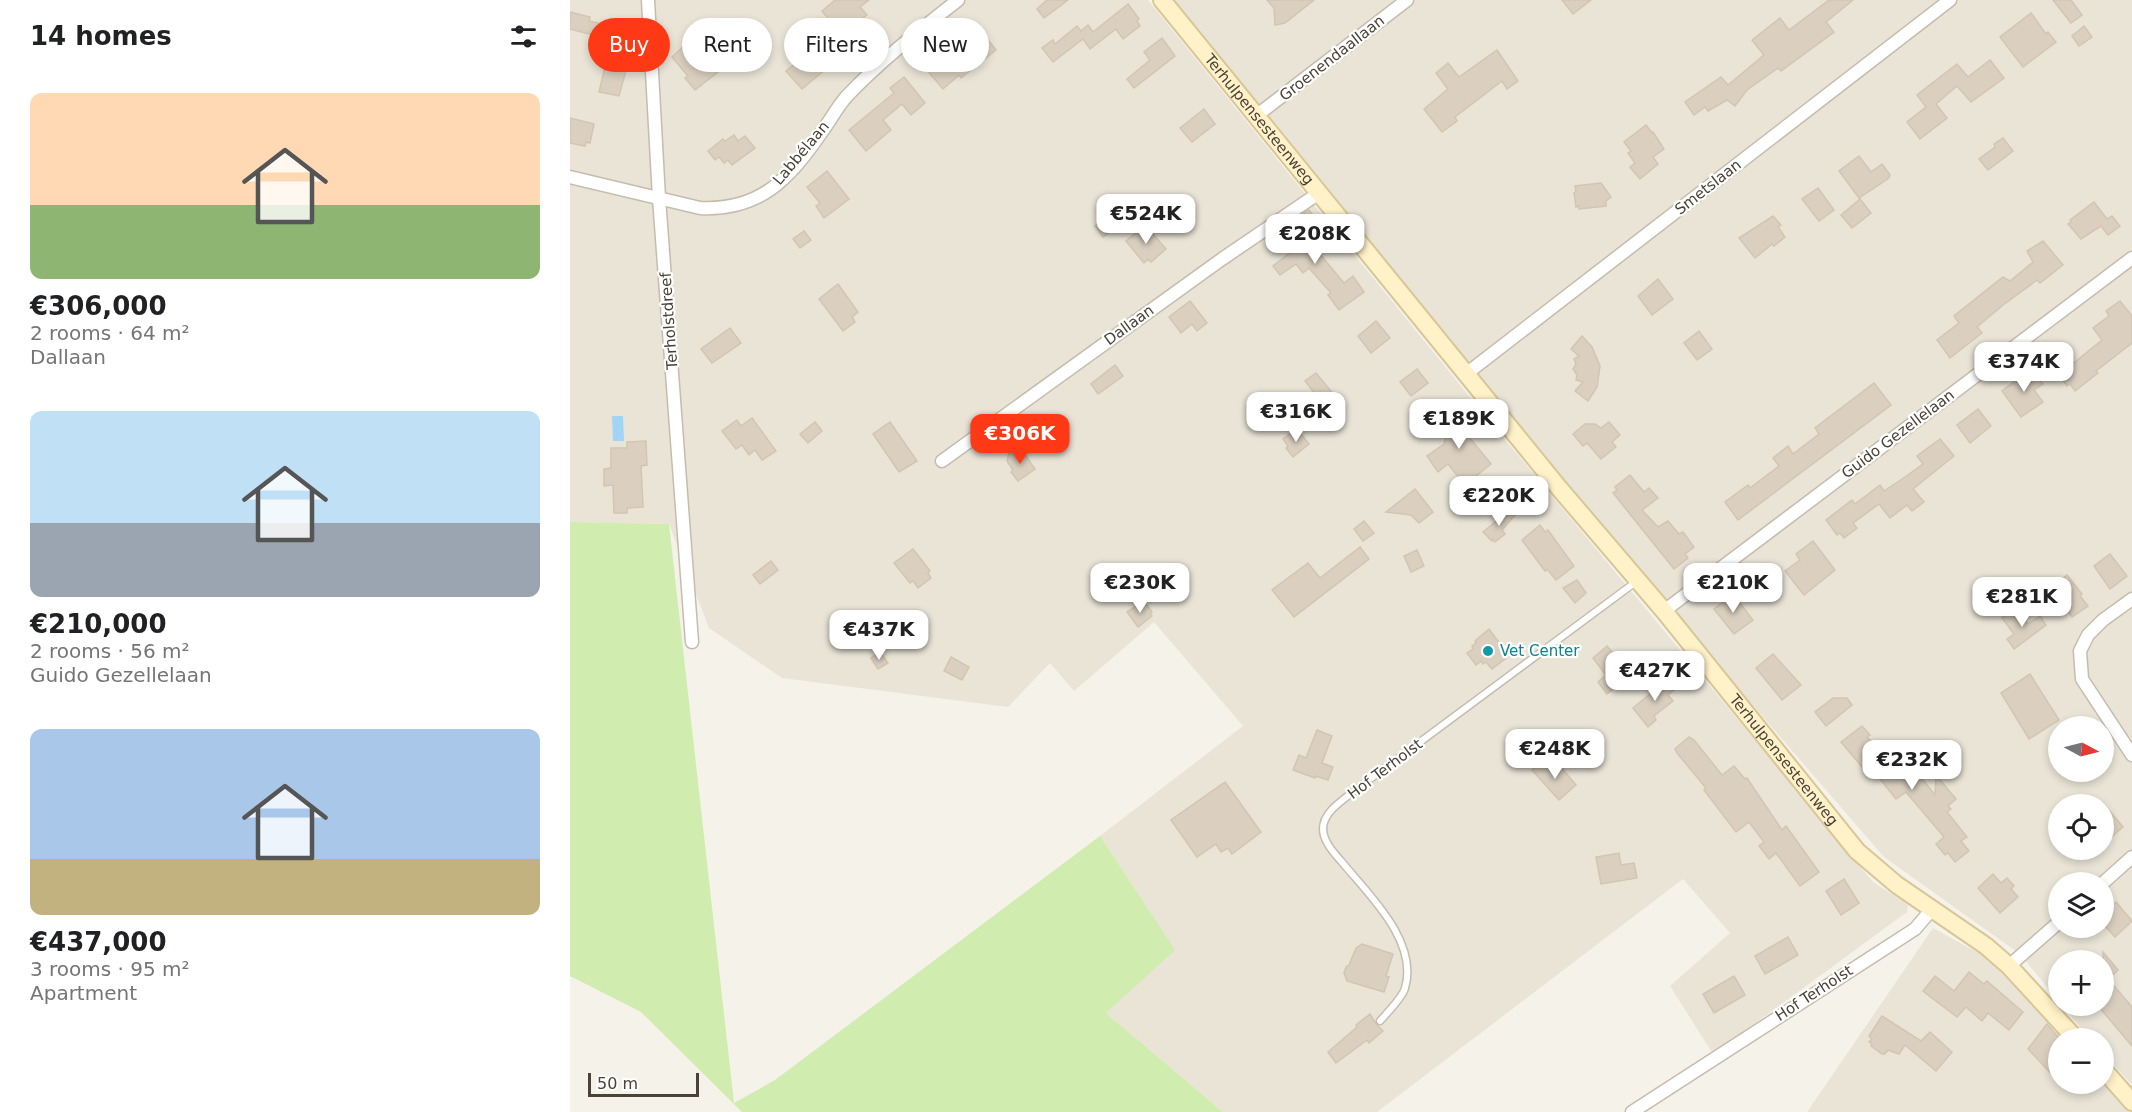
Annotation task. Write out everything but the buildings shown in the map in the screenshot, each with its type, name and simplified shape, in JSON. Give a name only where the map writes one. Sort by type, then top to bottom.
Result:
[{"type":"main road","name":"Terhulpensesteenweg","points":[[1162,0],[1558,488],[1664,611],[1857,851],[1877,870],[1986,946],[2009,966],[2066,1028]]},
{"type":"main road","points":[[2114,1082],[2132,1102]]},
{"type":"street","name":"Terholstdreef","points":[[648,0],[659,198],[692,642]]},
{"type":"street","name":"Labbélaan","points":[[570,177],[700,208],[719,209],[738,206],[759,198],[780,182],[812,146],[846,97],[906,41],[958,0]]},
{"type":"street","name":"Groenendaallaan","points":[[1256,116],[1407,0]]},
{"type":"street","name":"Smetslaan","points":[[1466,374],[1950,0]]},
{"type":"street","name":"Dallaan","points":[[942,461],[1222,259],[1319,193]]},
{"type":"street","name":"Guido Gezellelaan","points":[[1664,611],[2132,258]]},
{"type":"street","points":[[2132,599],[2103,620],[2088,635],[2080,651],[2082,679],[2132,755]]},
{"type":"street","points":[[2114,873],[2132,857]]},
{"type":"street","name":"Hof Terholst","points":[[1632,1112],[1915,928],[1932,909]]},
{"type":"street","points":[[2009,966],[2048,932]]},
{"type":"lane","name":"Hof Terholst","points":[[1380,1021],[1405,989],[1408,962],[1400,938],[1385,915],[1329,847],[1323,830],[1328,813],[1358,788],[1638,580]]},
{"type":"shaded area","points":[[570,0],[1148,0],[1468,395],[1873,882],[1908,905],[1907,912],[1713,1054],[1670,986],[1730,933],[1683,879],[1377,1112],[1223,1112],[1106,1013],[1174,949],[1100,836],[1243,726],[1154,622],[1074,691],[1050,663],[1008,707],[782,678],[709,628],[669,524],[570,522]]},
{"type":"shaded area","points":[[1171,0],[2132,0],[2132,1085],[2114,1065],[2114,1028],[2081,1028],[2071,1016],[2114,1016],[2114,950],[2048,950],[2048,988],[2020,954],[1884,857],[1661,599]]},
{"type":"shaded area","points":[[1933,928],[1984,956],[2023,991],[2056,1028],[2048,1028],[2048,1094],[2114,1094],[2114,1092],[2132,1112],[1807,1112]]},
{"type":"green space","points":[[570,522],[669,524],[734,1103],[775,1080],[1100,836],[1175,950],[1106,1013],[1223,1112],[742,1112],[641,1012],[570,976]]},
{"type":"water","points":[[612,416],[623,416],[624,441],[613,441]]},
{"type":"place","name":"Vet Center","points":[[1488,651]]}]
